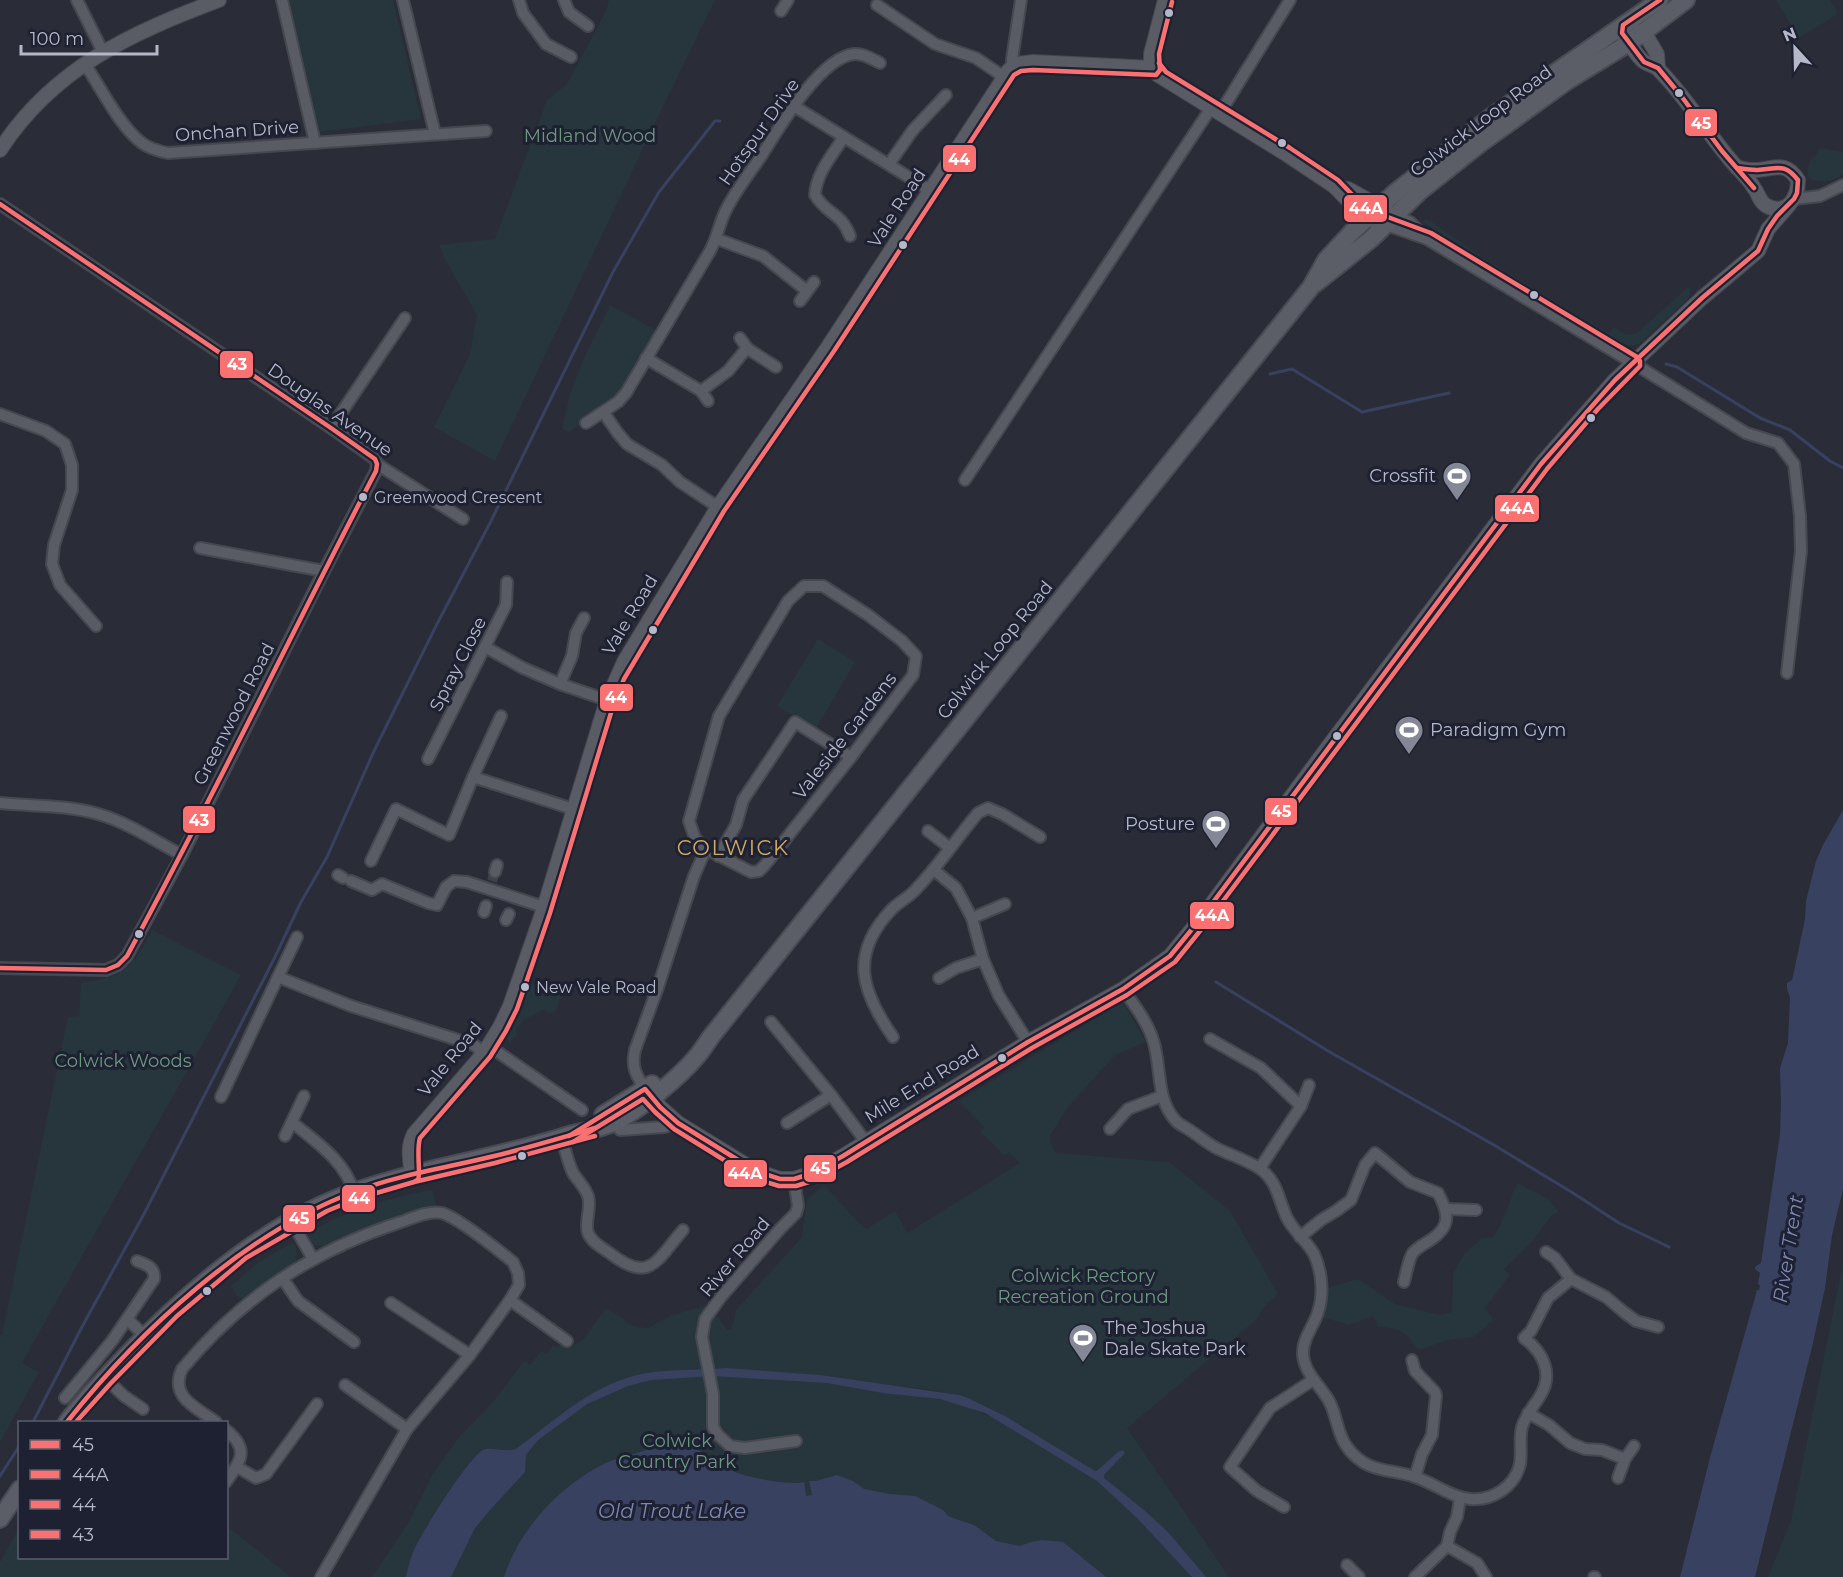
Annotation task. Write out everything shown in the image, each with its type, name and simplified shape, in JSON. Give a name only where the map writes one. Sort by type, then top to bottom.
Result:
[{"type":"main road","name":"Colwick Loop Road","points":[[1311,287],[1371,239],[1426,186],[1511,120],[1567,81],[1625,34],[1660,0]]},
{"type":"main road","name":"Colwick Loop Road","points":[[648,1093],[681,1073],[698,1056],[710,1038],[1311,287],[1326,260],[1352,232],[1397,190],[1503,108],[1625,34],[1644,32],[1686,0]]},
{"type":"main road","points":[[68,1421],[105,1378],[172,1310],[242,1252],[291,1222],[324,1204],[354,1192],[412,1174],[565,1137],[612,1123],[648,1093]]},
{"type":"main road","points":[[0,1519],[18,1492]]},
{"type":"street","points":[[76,0],[103,52]]},
{"type":"street","points":[[0,150],[31,108],[61,81],[85,64],[141,31],[219,0]]},
{"type":"street","points":[[282,0],[315,142]]},
{"type":"street","points":[[403,0],[435,134]]},
{"type":"street","points":[[519,0],[523,13],[546,44],[571,57]]},
{"type":"street","points":[[564,0],[569,12],[588,26]]},
{"type":"street","points":[[781,11],[788,0]]},
{"type":"street","points":[[1008,72],[1021,0]]},
{"type":"street","points":[[1165,0],[1151,54],[1153,68],[1161,78],[1334,186],[1362,215],[1374,212],[1390,220],[1410,222],[1427,239],[1746,433],[1778,443],[1794,464],[1800,516],[1801,551],[1786,674]]},
{"type":"street","points":[[965,480],[1290,0]]},
{"type":"street","points":[[877,5],[886,17],[935,44],[1008,72]]},
{"type":"street","points":[[1644,32],[1657,54],[1658,68]]},
{"type":"street","points":[[1625,34],[1644,62],[1658,68],[1768,207],[1782,208],[1791,202],[1820,196],[1843,185]]},
{"type":"street","name":"Hotspur Drive","points":[[586,423],[604,413],[626,393],[717,239],[719,225],[729,204],[809,87],[839,59],[854,54],[880,63]]},
{"type":"street","points":[[1008,72],[1023,62],[1153,68]]},
{"type":"street","name":"Onchan Drive","points":[[85,64],[131,133],[144,145],[168,153],[486,131]]},
{"type":"street","name":"Vale Road","points":[[412,1174],[409,1157],[410,1142],[414,1134],[486,1050],[500,1027],[519,984],[607,700],[624,662],[718,507],[828,347],[1008,72]]},
{"type":"street","points":[[889,164],[913,130],[946,95]]},
{"type":"street","points":[[794,106],[931,191]]},
{"type":"street","points":[[844,137],[818,178],[815,195],[820,203],[841,218],[848,230],[857,220]]},
{"type":"street","points":[[1737,168],[1753,170],[1780,166],[1790,170],[1807,191],[1820,196]]},
{"type":"street","points":[[1755,189],[1757,179],[1768,168]]},
{"type":"street","points":[[1767,229],[1797,193],[1798,180]]},
{"type":"street","name":"Douglas Avenue","points":[[0,204],[375,459],[377,464],[463,519]]},
{"type":"street","points":[[1767,229],[1768,207]]},
{"type":"street","name":"Mile End Road","points":[[794,1179],[810,1174],[866,1142],[1028,1042],[1123,989],[1170,956],[1202,917],[1541,464],[1592,404],[1633,363],[1702,298],[1758,251],[1767,229]]},
{"type":"street","points":[[717,239],[763,256],[807,291]]},
{"type":"street","points":[[800,301],[814,282]]},
{"type":"street","points":[[330,428],[405,318]]},
{"type":"street","points":[[740,338],[747,348],[776,367]]},
{"type":"street","points":[[701,391],[728,371],[747,348]]},
{"type":"street","points":[[646,358],[701,391],[708,401]]},
{"type":"street","points":[[604,413],[627,444],[662,465],[680,482],[718,507]]},
{"type":"street","points":[[0,414],[46,431],[65,444],[72,465],[72,490],[54,545],[52,564],[60,585],[96,626]]},
{"type":"street","name":"Greenwood Road","points":[[0,968],[106,970],[118,965],[132,949],[376,471],[377,464]]},
{"type":"street","points":[[200,548],[324,571]]},
{"type":"street","name":"Spray Close","points":[[428,759],[506,605],[507,582]]},
{"type":"street","name":"Valeside Gardens","points":[[804,586],[822,586],[868,615],[902,641],[916,656],[913,675],[851,757],[759,871],[746,871],[706,849],[695,838],[688,821],[719,716],[788,601],[804,586]]},
{"type":"street","points":[[560,684],[572,656],[576,633],[584,618]]},
{"type":"street","points":[[485,647],[523,668],[607,700]]},
{"type":"street","points":[[371,861],[396,809],[449,835],[501,716]]},
{"type":"street","points":[[718,856],[736,825],[743,800],[795,722],[851,757]]},
{"type":"street","points":[[473,777],[573,809]]},
{"type":"street","points":[[0,803],[76,808],[101,814],[182,855]]},
{"type":"street","points":[[893,1037],[877,1014],[865,982],[866,949],[875,929],[894,907],[911,895],[934,870],[978,813],[988,808],[1040,837]]},
{"type":"street","points":[[928,831],[950,848]]},
{"type":"street","points":[[706,849],[694,876],[635,1050],[634,1068],[648,1093],[678,1123],[756,1171],[780,1179],[794,1179]]},
{"type":"street","points":[[934,870],[956,888],[972,918],[983,958],[999,996],[1028,1042]]},
{"type":"street","points":[[344,878],[372,890],[382,884],[428,903],[437,904],[446,887],[454,881],[467,882],[490,889],[511,909],[544,907]]},
{"type":"street","points":[[972,918],[1005,904]]},
{"type":"street","points":[[221,1097],[297,937]]},
{"type":"street","points":[[939,978],[956,968],[983,958]]},
{"type":"street","points":[[278,976],[351,1006],[486,1050],[582,1110]]},
{"type":"street","points":[[1123,989],[1137,1008],[1153,1039],[1162,1096],[1176,1121],[1216,1148],[1260,1168],[1277,1187],[1287,1218],[1314,1254],[1320,1273],[1322,1291],[1318,1312],[1308,1332],[1303,1353],[1306,1368],[1331,1404],[1346,1446],[1360,1460],[1375,1468],[1414,1477],[1460,1498],[1482,1500],[1500,1493],[1514,1479],[1520,1464],[1522,1427],[1528,1413],[1541,1395],[1547,1373],[1544,1359],[1535,1346],[1524,1338],[1531,1331],[1548,1298],[1571,1279]]},
{"type":"street","points":[[774,1029],[831,1095],[866,1142]]},
{"type":"street","points":[[1210,1039],[1261,1068],[1301,1106]]},
{"type":"street","points":[[1260,1168],[1301,1106],[1309,1085]]},
{"type":"street","points":[[787,1123],[798,1111],[831,1095]]},
{"type":"street","points":[[285,1136],[304,1096]]},
{"type":"street","points":[[1110,1129],[1128,1109],[1162,1096]]},
{"type":"street","points":[[292,1122],[342,1166],[354,1192]]},
{"type":"street","points":[[620,1130],[664,1127],[678,1123]]},
{"type":"street","points":[[565,1137],[571,1170],[589,1198],[586,1230],[591,1239],[626,1264],[633,1268],[643,1269],[651,1266],[683,1230]]},
{"type":"street","points":[[1300,1237],[1351,1200],[1365,1165],[1375,1153],[1410,1182],[1438,1193],[1446,1209],[1446,1220],[1442,1230],[1412,1255],[1404,1282]]},
{"type":"street","name":"River Road","points":[[794,1179],[798,1206],[796,1213],[721,1297],[705,1319],[702,1337],[713,1394],[713,1427],[718,1435],[730,1446],[745,1449],[795,1438]]},
{"type":"street","points":[[1446,1209],[1476,1210]]},
{"type":"street","points":[[215,1421],[182,1396],[177,1385],[182,1369],[239,1310],[313,1259],[381,1229],[430,1213],[441,1213],[467,1228],[513,1262],[518,1273],[519,1285],[510,1300],[470,1354],[407,1429],[321,1577]]},
{"type":"street","points":[[291,1222],[313,1259]]},
{"type":"street","points":[[1546,1252],[1555,1258],[1571,1279],[1606,1297],[1636,1321],[1658,1327]]},
{"type":"street","points":[[66,1393],[99,1358],[154,1279],[155,1272],[152,1268],[137,1261]]},
{"type":"street","points":[[282,1279],[298,1301],[354,1342]]},
{"type":"street","points":[[510,1300],[560,1340]]},
{"type":"street","points":[[392,1318],[395,1305],[470,1354]]},
{"type":"street","points":[[127,1319],[145,1336]]},
{"type":"street","points":[[1412,1360],[1415,1371],[1435,1392],[1436,1396],[1432,1435],[1414,1477]]},
{"type":"street","points":[[105,1378],[124,1396],[144,1409]]},
{"type":"street","points":[[1284,1507],[1257,1491],[1230,1467],[1270,1408],[1313,1380]]},
{"type":"street","points":[[345,1385],[407,1429]]},
{"type":"street","points":[[237,1467],[251,1477],[256,1478],[266,1474],[317,1404]]},
{"type":"street","points":[[1528,1413],[1549,1425],[1569,1443],[1585,1449],[1602,1450],[1624,1459]]},
{"type":"street","points":[[228,1432],[238,1440],[241,1456],[237,1467],[228,1479]]},
{"type":"street","points":[[1618,1479],[1624,1459],[1634,1446]]},
{"type":"street","points":[[1415,1577],[1447,1546],[1460,1498]]},
{"type":"street","points":[[1447,1546],[1477,1563],[1486,1577]]},
{"type":"street","points":[[1347,1565],[1359,1577]]},
{"type":"green space","points":[[289,0],[393,0],[421,119],[320,132]]},
{"type":"green space","name":"Midland Wood","points":[[609,0],[715,0],[495,461],[434,427],[470,354],[477,315],[439,245],[495,239],[547,100],[567,84],[606,11]]},
{"type":"green space","points":[[1776,0],[1830,0],[1837,12],[1836,15],[1799,38]]},
{"type":"green space","points":[[1821,148],[1843,152],[1843,174],[1828,181],[1811,180],[1807,171],[1808,167]]},
{"type":"green space","points":[[1426,218],[1479,255],[1610,333],[1614,327],[1626,335],[1637,333],[1687,288],[1691,289],[1688,299],[1639,344],[1625,344],[1511,281],[1423,222]]},
{"type":"green space","points":[[610,305],[659,332],[618,396],[569,432],[562,429],[570,394],[584,358]]},
{"type":"green space","points":[[818,639],[855,662],[815,730],[777,706]]},
{"type":"green space","name":"Colwick Woods","points":[[152,930],[241,975],[22,1363],[39,1372],[0,1442],[0,1335],[2,1335],[68,1017],[79,1016],[81,982],[109,977],[126,969],[139,954]]},
{"type":"green space","points":[[528,983],[562,992],[562,994],[556,1011],[548,1013],[545,1009],[524,1020],[516,1029],[517,1036],[509,1043],[507,1037]]},
{"type":"green space","points":[[1123,1002],[1146,1042],[1115,1055],[1068,1107],[1050,1136],[1051,1145],[1056,1153],[1169,1162],[1230,1211],[1278,1294],[1264,1307],[1256,1320],[1127,1428],[1229,1577],[372,1577],[407,1525],[439,1465],[460,1436],[493,1402],[524,1361],[530,1365],[541,1351],[547,1354],[553,1345],[556,1347],[565,1343],[570,1346],[582,1341],[606,1308],[628,1324],[649,1328],[670,1316],[710,1305],[727,1330],[732,1329],[736,1310],[802,1237],[807,1198],[825,1186],[866,1229],[895,1211],[907,1233],[1020,1163],[1010,1153],[1004,1155],[980,1131],[985,1128],[959,1101]],"holes":[[[895,1387],[956,1395],[1005,1416],[994,1418],[957,1403],[926,1397]]]},
{"type":"green space","points":[[1517,1183],[1547,1198],[1559,1212],[1552,1215],[1532,1241],[1504,1269],[1510,1275],[1485,1308],[1493,1320],[1474,1337],[1447,1340],[1419,1350],[1402,1332],[1393,1328],[1378,1327],[1373,1316],[1349,1325],[1322,1317],[1327,1288],[1358,1279],[1395,1304],[1440,1315],[1452,1312],[1453,1274],[1464,1254],[1482,1238],[1493,1237],[1500,1226]]},
{"type":"green space","points":[[433,1190],[436,1205],[402,1214],[326,1247],[314,1245],[309,1239],[310,1232],[353,1211],[385,1200]]},
{"type":"green space","points":[[293,1242],[297,1253],[295,1265],[246,1298],[238,1298],[231,1286],[259,1262]]},
{"type":"green space","points":[[1843,1263],[1843,1577],[1768,1577],[1791,1521]]},
{"type":"green space","points":[[228,1527],[291,1577],[0,1577],[0,1562],[18,1530],[18,1559],[228,1559]]},
{"type":"water","name":"River Trent","points":[[1843,810],[1843,1189],[1832,1235],[1825,1288],[1755,1577],[1680,1577],[1711,1454],[1760,1285],[1758,1284],[1760,1273],[1755,1267],[1761,1263],[1780,1134],[1780,1068],[1788,1043],[1790,998],[1787,983],[1792,980],[1793,976],[1805,919],[1806,901],[1816,861]]},
{"type":"water","points":[[726,1368],[820,1375],[959,1395],[1005,1416],[1095,1471],[1123,1450],[1125,1453],[1104,1475],[1104,1478],[1168,1532],[1206,1577],[1192,1577],[1138,1519],[1097,1481],[985,1413],[940,1399],[883,1393],[827,1383],[713,1376],[651,1380],[628,1386],[587,1404],[537,1441],[526,1455],[525,1472],[475,1528],[451,1577],[406,1577],[413,1553],[426,1528],[467,1466],[483,1450],[516,1449],[586,1398],[633,1376],[667,1371]]},
{"type":"water","name":"Old Trout Lake","points":[[677,1444],[698,1449],[727,1468],[743,1475],[776,1482],[804,1482],[806,1496],[812,1495],[809,1481],[837,1475],[853,1481],[864,1489],[915,1496],[943,1510],[948,1516],[974,1525],[996,1541],[1020,1546],[1042,1540],[1063,1542],[1106,1577],[504,1577],[511,1559],[531,1525],[573,1483],[614,1460],[652,1448]]},
{"type":"waterway","points":[[34,1421],[144,1214],[301,902],[327,857],[374,751],[490,523],[613,272],[659,192],[715,121],[720,121]]},
{"type":"waterway","points":[[1666,364],[1677,367],[1760,418],[1790,430],[1830,461],[1843,468]]},
{"type":"waterway","points":[[1270,374],[1292,369],[1362,412],[1449,393]]},
{"type":"waterway","points":[[1216,982],[1328,1051],[1494,1145],[1619,1223],[1669,1247]]},
{"type":"waterway","points":[[0,1476],[18,1448]]},
{"type":"tunnel","points":[[492,881],[495,872]]},
{"type":"transit line","name":"45","points":[[1660,0],[1623,25],[1622,33],[1644,62],[1658,68],[1722,151],[1754,188]]},
{"type":"transit line","name":"44","points":[[77,1421],[177,1316],[246,1258],[327,1211],[356,1199],[418,1180],[420,1138],[490,1057],[517,1009],[550,913],[614,703],[624,679],[724,511],[834,351],[1014,75],[1021,71],[1033,70],[1156,75],[1160,70],[1159,54],[1172,2]]},
{"type":"transit line","name":"44A","points":[[573,1142],[643,1099],[674,1129],[753,1178],[779,1186],[796,1186],[812,1181],[847,1162],[1032,1048],[1127,995],[1175,962],[1547,469],[1598,409],[1640,366],[1637,357],[1431,233],[1366,209],[1338,180],[1166,72],[1159,63]]},
{"type":"transit line","name":"45","points":[[569,1136],[645,1089],[678,1123],[756,1171],[780,1179],[794,1179],[810,1174],[843,1156],[1028,1042],[1123,989],[1170,956],[1202,917],[1541,464],[1615,380],[1702,298],[1758,251],[1768,229],[1794,199],[1798,180],[1793,174],[1780,168],[1757,170],[1737,168]]},
{"type":"transit line","name":"43","points":[[0,204],[331,428],[375,459],[377,464],[376,471],[222,775],[127,956],[118,965],[106,970],[0,968]]},
{"type":"transit line","name":"45","points":[[68,1421],[127,1353],[161,1320],[197,1288],[273,1232],[313,1210],[387,1181],[503,1154],[595,1128]]},
{"type":"transit line","name":"44A","points":[[414,1182],[595,1136]]},
{"type":"place","name":"Greenwood Crescent","points":[[363,497]]},
{"type":"place","name":"Crossfit","points":[[1457,502]]},
{"type":"place","name":"Paradigm Gym","points":[[1409,756]]},
{"type":"place","name":"Posture","points":[[1216,850]]},
{"type":"place","name":"New Vale Road","points":[[525,987]]},
{"type":"place","name":"The Joshua Dale Skate Park","points":[[1083,1364]]},
{"type":"district","name":"COLWICK","points":[[733,848]]},
{"type":"park label","name":"Colwick Rectory Recreation Ground","points":[[1083,1286]]},
{"type":"park label","name":"Colwick Country Park","points":[[677,1451]]}]
